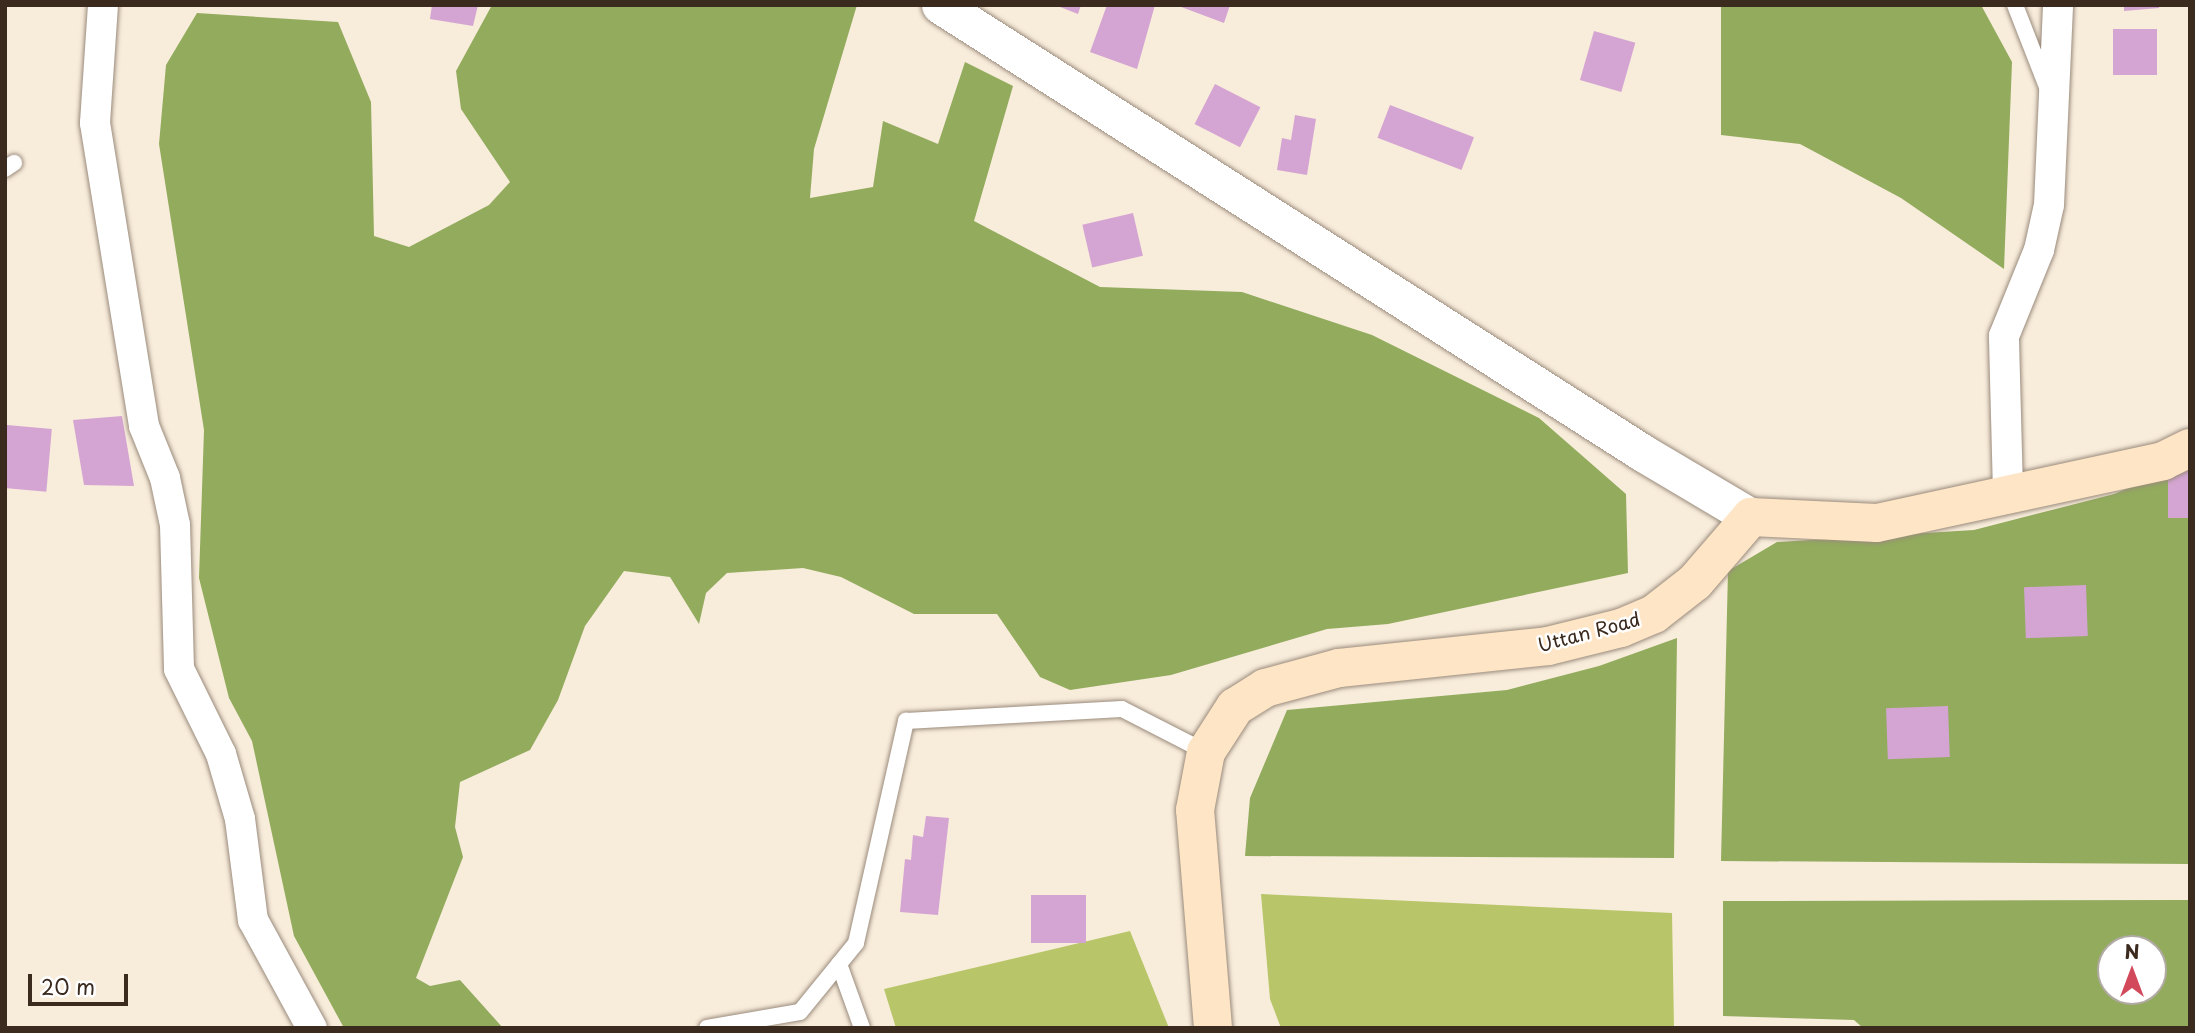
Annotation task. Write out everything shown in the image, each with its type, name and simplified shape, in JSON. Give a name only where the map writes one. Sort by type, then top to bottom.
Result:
[{"type":"main road","points":[[1751,517],[1877,523],[2008,492],[2163,461],[2190,448]]},
{"type":"main road","name":"Uttan Road","points":[[1213,1028],[1195,810],[1206,752],[1235,707],[1265,688],[1339,668],[1548,646],[1621,628],[1654,614],[1695,582],[1751,517]]},
{"type":"street","points":[[103,5],[95,123],[144,426],[165,478],[175,525],[179,669],[220,754],[240,819],[253,920],[312,1028]]},
{"type":"street","points":[[940,5],[1643,453],[1751,517]]},
{"type":"street","points":[[2008,492],[2004,336],[2039,250],[2049,205],[2057,112],[2058,5]]},
{"type":"lane","points":[[2015,5],[2057,112]]},
{"type":"lane","points":[[707,1028],[800,1012],[856,943],[906,721],[1122,709],[1206,752]]},
{"type":"lane","points":[[839,964],[862,1028]]},
{"type":"green space","points":[[492,5],[857,5],[814,149],[810,198],[873,187],[883,121],[938,144],[965,62],[1013,86],[974,221],[1100,287],[1242,292],[1372,335],[1539,418],[1626,494],[1628,573],[1388,624],[1327,629],[1171,675],[1070,690],[1040,677],[997,614],[914,614],[841,577],[803,568],[727,573],[706,593],[699,624],[670,577],[624,571],[585,626],[558,700],[530,750],[460,782],[455,827],[463,857],[416,978],[430,986],[460,980],[503,1028],[344,1028],[294,936],[252,741],[229,698],[199,578],[204,430],[159,144],[166,65],[197,13],[338,22],[371,102],[374,236],[409,247],[489,205],[510,182],[461,109],[456,71]]},
{"type":"green space","points":[[1721,5],[1981,5],[2012,62],[2004,269],[1901,198],[1800,144],[1721,135]]},
{"type":"green space","points":[[2190,463],[2190,864],[1721,861],[1728,571],[1777,542],[1974,530],[2114,494]]},
{"type":"green space","points":[[1677,638],[1674,858],[1245,856],[1250,798],[1287,710],[1507,690],[1599,666]]},
{"type":"green space","points":[[1261,894],[1672,913],[1674,1028],[1281,1028],[1270,999]]},
{"type":"green space","points":[[2190,900],[2190,1028],[1863,1028],[1854,1020],[1723,1016],[1723,901]]},
{"type":"green space","points":[[1130,931],[1169,1028],[896,1028],[884,989]]},
{"type":"building","points":[[432,5],[478,5],[473,26],[430,19]]},
{"type":"building","points":[[1055,5],[1081,5],[1078,14]]},
{"type":"building","points":[[1107,5],[1155,5],[1137,69],[1090,52]]},
{"type":"building","points":[[1176,5],[1230,5],[1224,23]]},
{"type":"building","points":[[2124,5],[2159,5],[2159,8],[2124,11]]},
{"type":"building","points":[[2113,29],[2157,29],[2157,75],[2113,75]]},
{"type":"building","points":[[1594,31],[1635,43],[1621,92],[1580,80]]},
{"type":"building","points":[[1215,84],[1260,107],[1240,147],[1195,124]]},
{"type":"building","points":[[1390,105],[1474,137],[1461,170],[1377,138]]},
{"type":"building","points":[[1295,115],[1316,119],[1307,175],[1277,170],[1282,138],[1291,140]]},
{"type":"building","points":[[1133,213],[1143,256],[1092,268],[1082,225]]},
{"type":"building","points":[[122,416],[134,486],[84,485],[73,420]]},
{"type":"building","points":[[7,425],[52,429],[46,492],[5,488]]},
{"type":"building","points":[[2168,467],[2190,467],[2190,518],[2168,518]]},
{"type":"building","points":[[2086,585],[2088,636],[2026,638],[2024,587]]},
{"type":"building","points":[[1948,706],[1950,757],[1888,759],[1886,708]]},
{"type":"building","points":[[926,816],[949,818],[938,915],[900,912],[905,859],[911,860],[913,835],[923,837]]},
{"type":"building","points":[[1031,895],[1086,895],[1086,943],[1031,943]]}]
